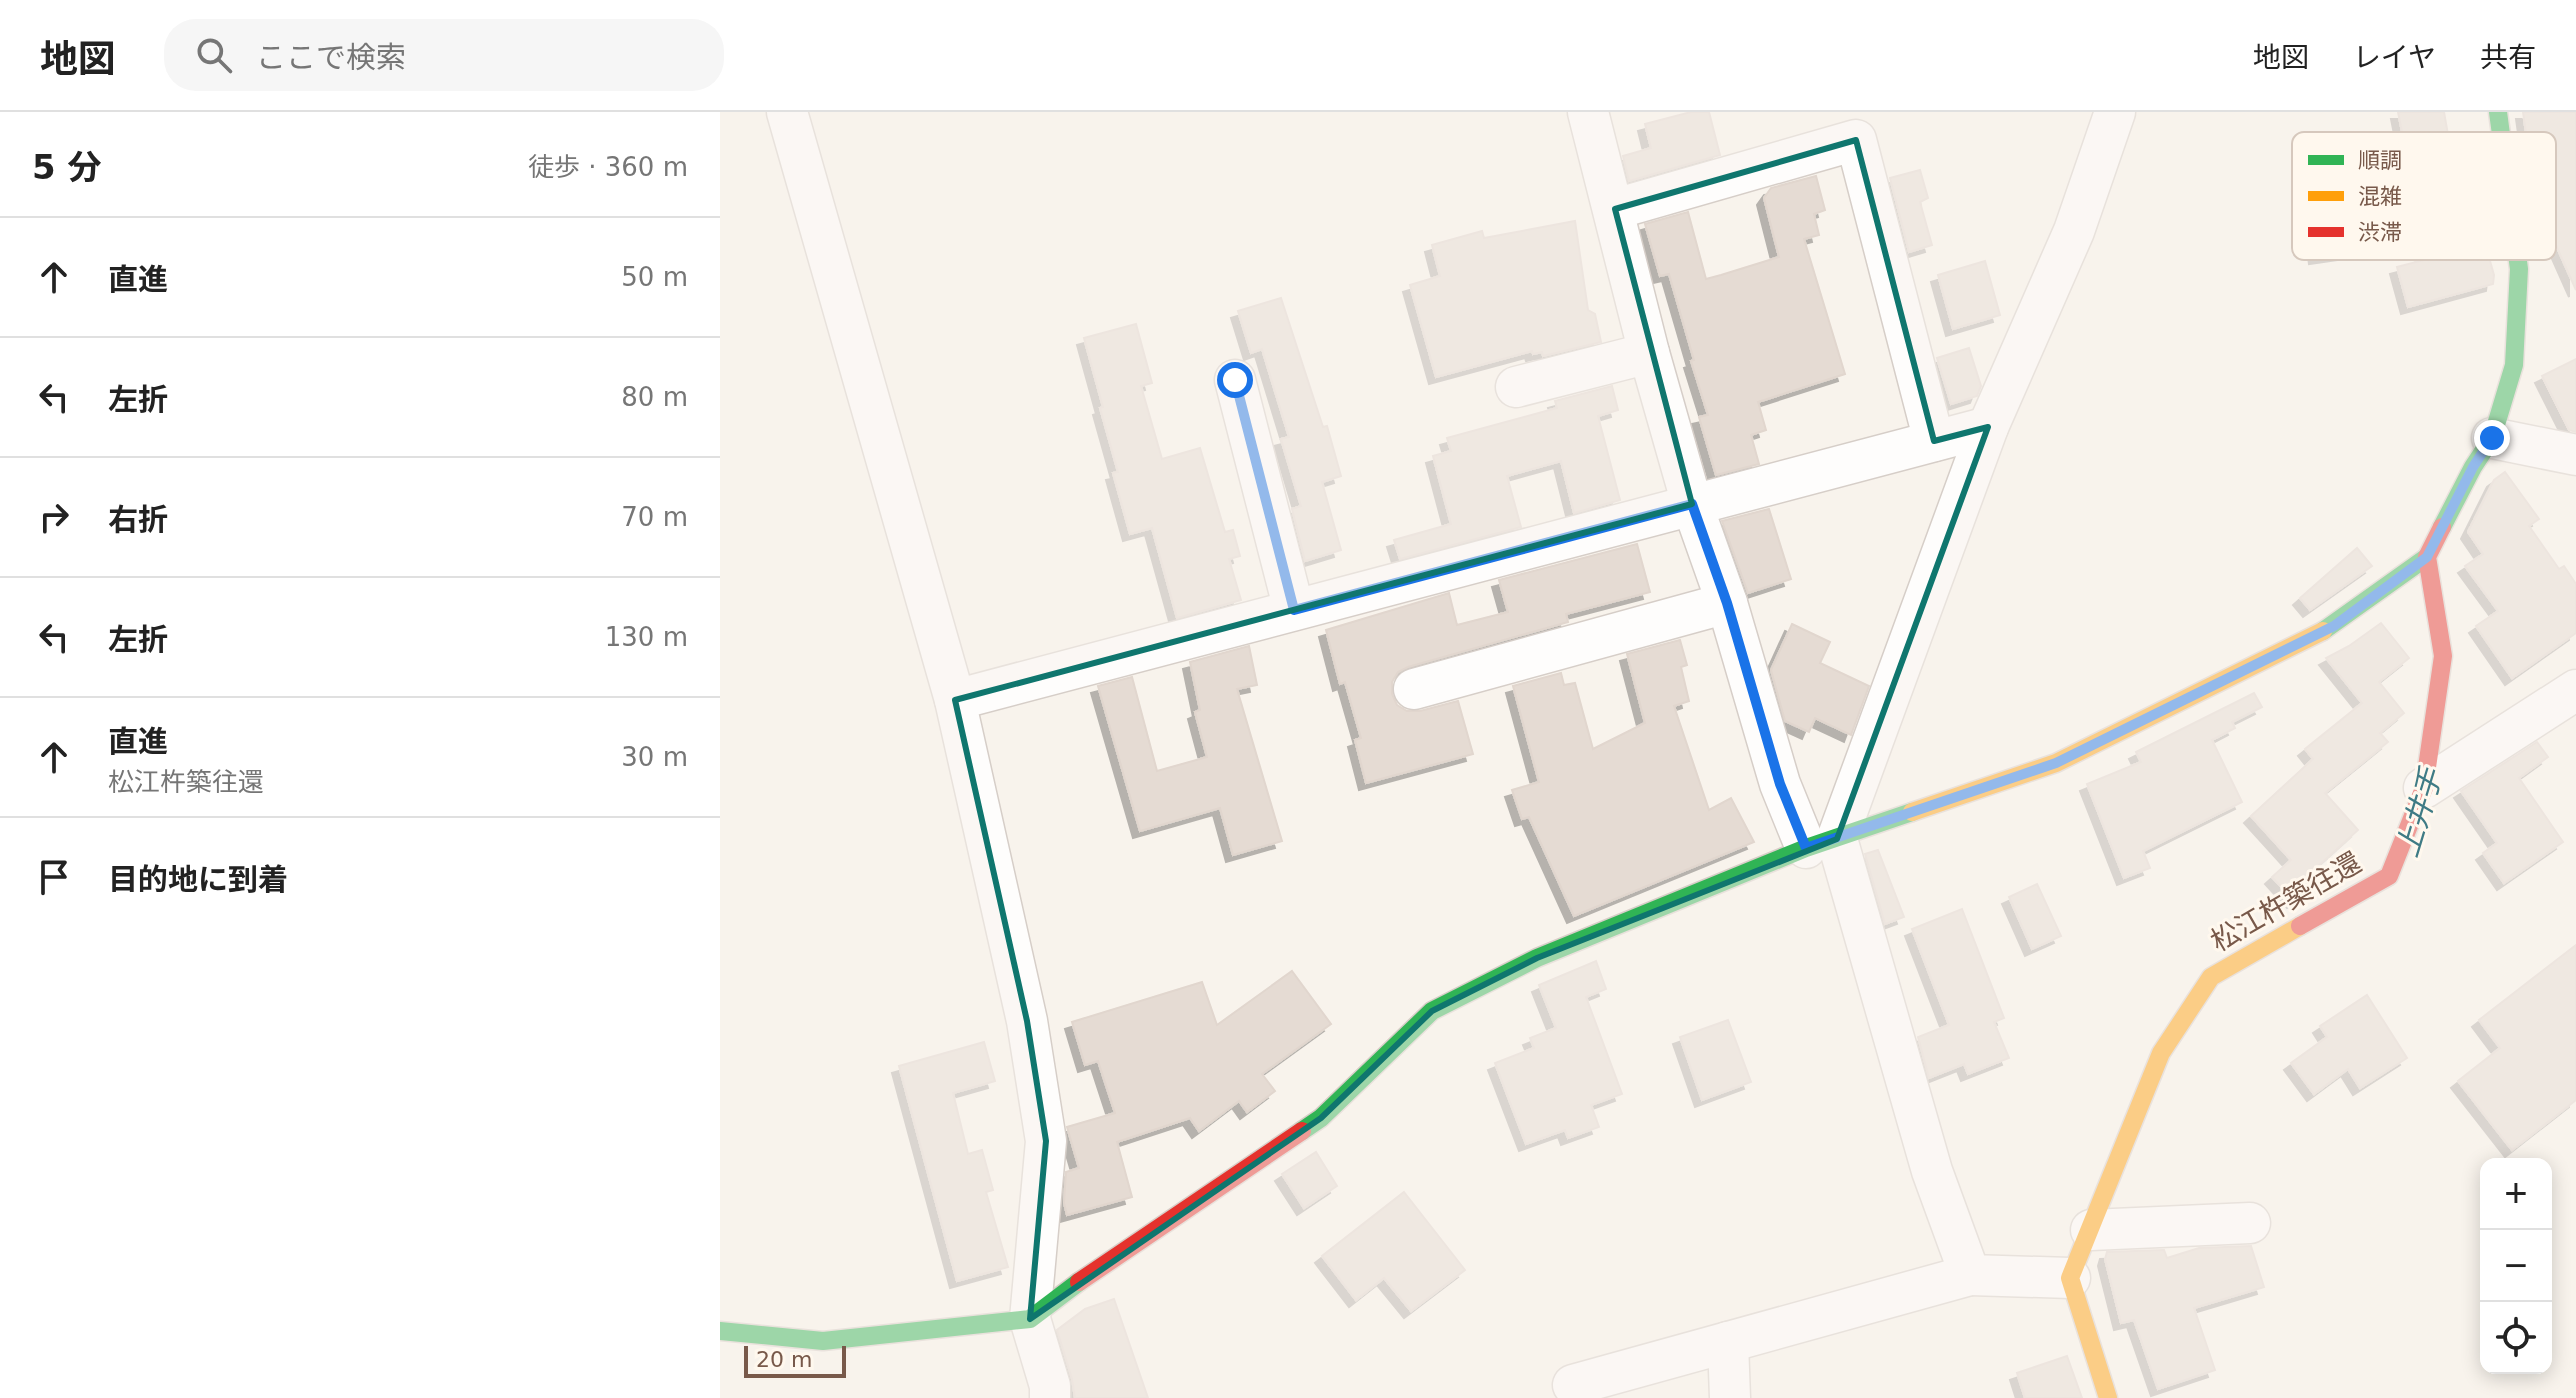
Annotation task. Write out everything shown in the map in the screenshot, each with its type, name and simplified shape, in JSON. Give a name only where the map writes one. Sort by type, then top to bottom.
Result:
[{"type":"street","points":[[787,112],[955,700],[1027,1021],[1046,1141],[1030,1319],[1050,1386],[1050,1398]]},
{"type":"street","points":[[1588,112],[1649,353],[1692,504],[1727,603],[1780,784],[1821,843],[1970,1275]]},
{"type":"street","points":[[1821,843],[1988,427],[2074,231],[2115,112]]},
{"type":"street","points":[[2498,112],[2501,132]]},
{"type":"street","points":[[1615,209],[1856,140],[1934,441]]},
{"type":"street","points":[[720,1331],[823,1341],[1030,1319],[1111,1258],[1321,1118],[1432,1011],[1537,958],[1821,843],[2056,763],[2334,626],[2427,557],[2473,467],[2492,438],[2514,365],[2518,260]]},
{"type":"street","points":[[1516,387],[1649,353]]},
{"type":"street","points":[[1235,380],[1294,610]]},
{"type":"street","points":[[955,700],[1988,427]]},
{"type":"street","points":[[2492,438],[2576,455]]},
{"type":"street","name":"松江杵築往還","points":[[2070,1278],[2161,1053],[2211,977],[2389,876],[2424,788],[2443,656],[2427,557]]},
{"type":"street","points":[[1414,689],[1727,603]]},
{"type":"street","points":[[2424,788],[2576,690]]},
{"type":"street","points":[[2091,1230],[2250,1223]]},
{"type":"street","points":[[1573,1385],[1970,1275],[2070,1278],[2108,1398]]},
{"type":"street","points":[[1728,1342],[1730,1398]]},
{"type":"highlighted area","points":[[1856,140],[1934,441],[1988,427],[1837,839],[1537,958],[1432,1011],[1321,1118],[1030,1319],[1046,1141],[1027,1021],[955,700],[1692,504],[1615,209]]},
{"type":"building","points":[[1691,112],[1709,112],[1720,155],[1629,181],[1623,156],[1651,148],[1645,124]]},
{"type":"building","points":[[2398,112],[2444,112],[2448,132],[2402,132]]},
{"type":"building","points":[[2523,112],[2576,112],[2576,290],[2556,245],[2556,132],[2526,132]]},
{"type":"building","points":[[1920,170],[1928,198],[1920,202],[1932,245],[1909,252],[1890,178]]},
{"type":"building","points":[[1816,176],[1825,210],[1814,214],[1819,235],[1804,239],[1845,374],[1758,402],[1766,430],[1751,435],[1759,464],[1716,475],[1699,417],[1708,415],[1691,361],[1694,360],[1669,274],[1660,276],[1645,224],[1688,212],[1706,279],[1721,275],[1779,257],[1764,198],[1771,188]]},
{"type":"building","points":[[1575,221],[1588,310],[1595,314],[1601,342],[1543,356],[1542,352],[1533,354],[1532,351],[1436,377],[1410,285],[1440,276],[1432,245],[1482,231],[1484,238]]},
{"type":"building","points":[[2424,260],[2490,260],[2493,284],[2408,307],[2397,267]]},
{"type":"building","points":[[1985,261],[2000,315],[1953,329],[1938,275]]},
{"type":"building","points":[[1281,298],[1323,427],[1327,426],[1341,476],[1322,482],[1341,550],[1305,561],[1292,509],[1301,506],[1281,439],[1289,437],[1262,349],[1251,353],[1238,311]]},
{"type":"building","points":[[1136,324],[1152,383],[1141,386],[1162,459],[1200,448],[1225,532],[1233,530],[1240,556],[1229,559],[1241,600],[1177,618],[1152,528],[1130,534],[1113,473],[1118,472],[1100,408],[1103,407],[1084,338]]},
{"type":"building","points":[[1969,348],[1981,386],[1977,396],[1951,404],[1937,358]]},
{"type":"building","points":[[2576,359],[2576,432],[2569,430],[2542,376]]},
{"type":"building","points":[[1612,386],[1618,410],[1598,416],[1620,500],[1574,513],[1561,461],[1507,476],[1521,527],[1400,559],[1394,540],[1451,524],[1433,456],[1451,451],[1447,438],[1557,408],[1555,401]]},
{"type":"building","points":[[2505,472],[2539,519],[2529,526],[2559,569],[2564,566],[2576,584],[2576,633],[2512,678],[2476,626],[2498,611],[2465,566],[2483,554],[2468,532],[2494,480]]},
{"type":"building","points":[[1769,509],[1791,579],[1748,593],[1722,521]]},
{"type":"building","points":[[1637,544],[1650,592],[1566,614],[1568,622],[1398,672],[1392,682],[1392,694],[1397,705],[1407,711],[1420,711],[1458,701],[1473,754],[1366,783],[1355,740],[1361,738],[1345,682],[1340,684],[1326,630],[1449,593],[1457,625],[1508,612],[1499,580]]},
{"type":"building","points":[[2357,548],[2372,566],[2310,610],[2300,598]]},
{"type":"building","points":[[2381,623],[2409,658],[2379,682],[2404,713],[2380,733],[2388,742],[2325,793],[2358,830],[2308,875],[2319,887],[2294,901],[2272,877],[2291,860],[2251,816],[2313,759],[2305,749],[2362,703],[2326,658]]},
{"type":"building","points":[[1792,624],[1830,642],[1820,663],[1869,686],[1851,735],[1815,718],[1809,732],[1785,721],[1771,670]]},
{"type":"building","points":[[1680,640],[1687,665],[1681,667],[1689,701],[1674,706],[1709,810],[1731,798],[1754,842],[1574,916],[1529,817],[1522,819],[1512,790],[1539,782],[1513,686],[1561,673],[1564,685],[1575,683],[1593,749],[1645,723],[1627,654]]},
{"type":"building","points":[[1249,646],[1257,685],[1237,689],[1282,841],[1233,855],[1220,808],[1140,831],[1098,686],[1132,677],[1157,771],[1207,757],[1195,712],[1200,710],[1190,662]]},
{"type":"building","points":[[2254,693],[2262,707],[2232,722],[2235,728],[2212,740],[2242,802],[2143,851],[2150,868],[2124,878],[2087,784],[2141,762],[2136,752]]},
{"type":"building","points":[[2537,742],[2548,757],[2519,778],[2563,842],[2504,883],[2483,853],[2497,843],[2461,791]]},
{"type":"building","points":[[1878,850],[1904,917],[1885,924],[1865,854]]},
{"type":"building","points":[[2037,884],[2061,936],[2032,949],[2009,897]]},
{"type":"building","points":[[1962,909],[2004,1018],[1994,1022],[2009,1058],[1968,1074],[1964,1064],[1929,1078],[1918,1037],[1949,1025],[1912,929]]},
{"type":"building","points":[[2576,945],[2576,1100],[2512,1150],[2458,1081],[2500,1048],[2479,1020]]},
{"type":"building","points":[[1596,961],[1606,989],[1586,997],[1622,1094],[1591,1105],[1599,1127],[1568,1138],[1565,1130],[1526,1144],[1495,1063],[1534,1048],[1530,1038],[1556,1028],[1539,985]]},
{"type":"building","points":[[1292,971],[1331,1024],[1262,1074],[1275,1091],[1247,1112],[1239,1101],[1199,1131],[1190,1118],[1117,1142],[1132,1197],[1067,1215],[1064,1203],[1066,1172],[1079,1168],[1067,1127],[1115,1113],[1098,1061],[1085,1065],[1072,1022],[1202,982],[1217,1025]]},
{"type":"building","points":[[2367,995],[2407,1058],[2360,1088],[2348,1069],[2314,1094],[2291,1063],[2327,1037],[2320,1026]]},
{"type":"building","points":[[1728,1020],[1751,1082],[1702,1100],[1680,1037]]},
{"type":"building","points":[[984,1042],[995,1081],[953,1093],[968,1154],[982,1150],[993,1190],[986,1192],[1008,1267],[957,1281],[899,1066]]},
{"type":"building","points":[[1316,1152],[1337,1186],[1304,1208],[1282,1174]]},
{"type":"building","points":[[1404,1192],[1465,1270],[1411,1311],[1384,1278],[1356,1300],[1322,1256]]},
{"type":"building","points":[[2251,1246],[2264,1287],[2194,1308],[2215,1370],[2158,1389],[2134,1320],[2121,1323],[2105,1259],[2107,1252],[2164,1250],[2167,1258],[2199,1248]]},
{"type":"building","points":[[1114,1299],[1148,1398],[1075,1398],[1057,1330],[1085,1309]]},
{"type":"building","points":[[2067,1356],[2082,1398],[2025,1398],[2017,1373]]},
{"type":"traffic: fast","points":[[2498,112],[2501,132]]},
{"type":"traffic: fast","points":[[2442,527],[2492,438],[2514,365],[2518,260]]},
{"type":"traffic: fast","points":[[2323,631],[2427,557]]},
{"type":"traffic: fast","points":[[1302,1131],[1321,1118],[1432,1011],[1537,958],[1806,848],[1912,812]]},
{"type":"traffic: fast","points":[[720,1331],[823,1341],[1030,1319],[1079,1282]]},
{"type":"traffic: slow","points":[[1912,812],[2056,763],[2323,631]]},
{"type":"traffic: slow","points":[[2108,1398],[2070,1278],[2161,1053],[2211,977],[2300,926]]},
{"type":"traffic: jam","points":[[2300,926],[2389,876],[2424,788],[2443,656],[2427,557],[2442,527]]},
{"type":"traffic: jam","points":[[1079,1282],[1302,1131]]},
{"type":"route","points":[[1235,380],[1294,610],[1692,504],[1727,603],[1780,784],[1806,848],[2056,763],[2334,626],[2427,557],[2473,467],[2492,438]]},
{"type":"water label","name":"上井手","points":[[2419,813]]}]
